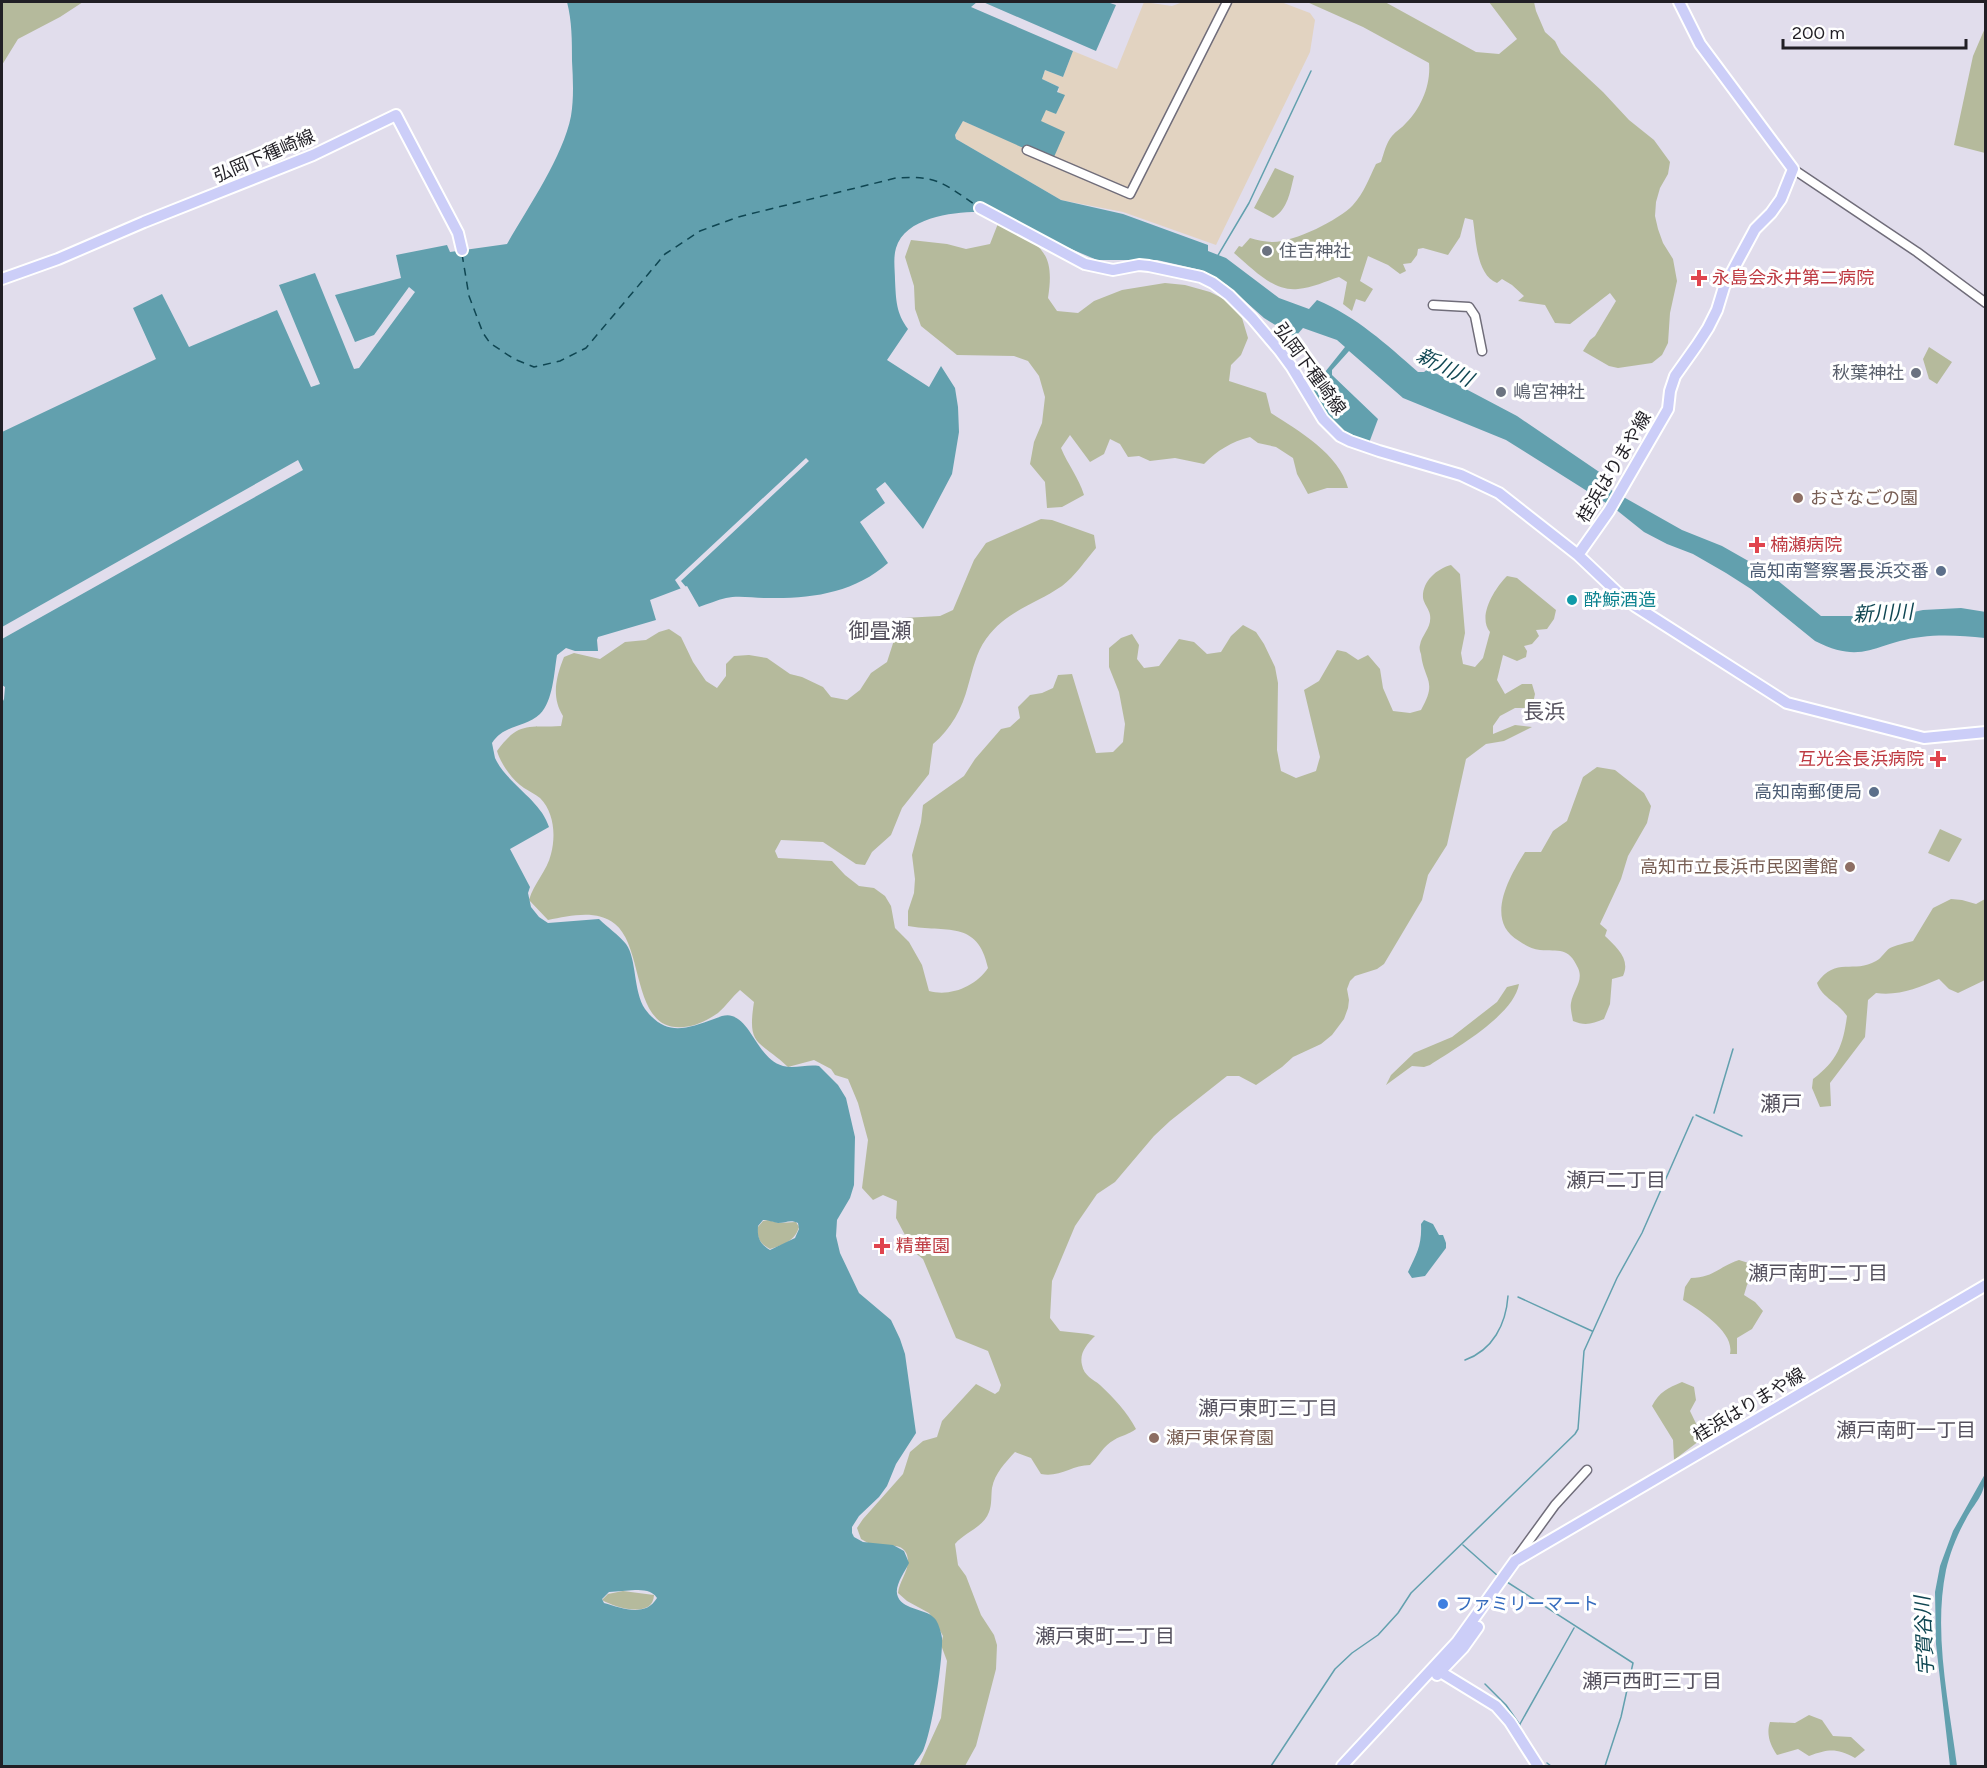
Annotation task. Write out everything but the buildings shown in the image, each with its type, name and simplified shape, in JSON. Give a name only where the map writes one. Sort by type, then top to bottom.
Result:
[{"type":"main road","points":[[1679,2],[1701,44],[1793,169]]},
{"type":"main road","name":"弘岡下種崎線","points":[[2,279],[58,259],[313,154],[396,115],[458,233],[462,250]]},
{"type":"main road","name":"桂浜はりまや線","points":[[1578,555],[1610,508],[1668,409],[1675,376],[1708,328],[1717,310],[1724,287],[1741,255],[1755,229],[1781,199],[1793,169]]},
{"type":"main road","name":"弘岡下種崎線","points":[[980,208],[1085,264],[1113,270],[1139,265],[1149,266],[1200,277],[1213,283],[1252,318],[1280,351],[1317,412],[1340,436],[1370,448],[1461,475],[1487,487],[1515,504],[1578,555]]},
{"type":"main road","points":[[1578,555],[1635,606],[1781,700],[1924,738],[1986,732]]},
{"type":"main road","name":"桂浜はりまや線","points":[[1505,1581],[1515,1561],[1986,1285]]},
{"type":"main road","name":"桂浜はりまや線","points":[[1351,1767],[1437,1670],[1529,1553]]},
{"type":"main road","points":[[1437,1670],[1496,1706],[1510,1722],[1538,1767]]},
{"type":"main road","name":"桂浜はりまや線","points":[[1342,1767],[1437,1670]]},
{"type":"street","points":[[1027,150],[1130,194],[1227,2]]},
{"type":"street","points":[[1793,169],[1908,246],[1986,303]]},
{"type":"street","points":[[1433,305],[1469,307],[1475,316],[1482,351]]},
{"type":"street","points":[[1515,1561],[1555,1505],[1587,1470]]},
{"type":"shaded area","points":[[1144,2],[1172,6],[1183,2],[1281,2],[1310,13],[1315,20],[1310,52],[1216,245],[1123,212],[1061,200],[956,139],[955,135],[963,121],[1028,149],[1046,109],[1056,114],[1059,87],[1042,79],[1045,70],[1063,77],[1073,51],[1117,69]]},
{"type":"green space","points":[[2,2],[83,2],[18,39],[2,65]]},
{"type":"green space","points":[[1307,2],[1385,2],[1476,52],[1499,54],[1517,39],[1489,2],[1534,2],[1545,32],[1555,41],[1561,53],[1629,120],[1654,140],[1670,162],[1668,174],[1660,188],[1656,202],[1655,216],[1663,243],[1673,259],[1677,281],[1670,313],[1668,343],[1662,355],[1652,363],[1618,368],[1609,366],[1583,351],[1616,301],[1610,293],[1570,324],[1555,323],[1545,305],[1518,301],[1524,296],[1512,285],[1502,279],[1497,283],[1490,279],[1478,255],[1473,220],[1465,218],[1460,237],[1448,255],[1423,248],[1418,249],[1411,263],[1403,264],[1406,271],[1400,274],[1388,265],[1368,256],[1360,281],[1373,289],[1365,302],[1356,299],[1352,311],[1343,304],[1347,282],[1339,277],[1298,289],[1280,287],[1263,278],[1234,253],[1250,238],[1262,241],[1282,241],[1316,229],[1346,211],[1360,196],[1376,164],[1381,162],[1390,139],[1411,117],[1427,88],[1429,63],[1363,27]]},
{"type":"green space","points":[[1985,28],[1986,153],[1954,145],[1973,56]]},
{"type":"green space","points":[[1275,168],[1294,176],[1285,205],[1273,218],[1254,208]]},
{"type":"green space","points":[[999,221],[1024,236],[1041,250],[1049,268],[1048,298],[1057,311],[1078,313],[1094,301],[1122,290],[1165,283],[1185,285],[1210,292],[1226,300],[1242,318],[1248,338],[1241,355],[1231,365],[1229,381],[1266,393],[1271,413],[1317,444],[1336,464],[1348,488],[1327,488],[1308,494],[1297,474],[1293,458],[1276,447],[1258,443],[1250,437],[1225,447],[1204,464],[1175,458],[1150,461],[1139,456],[1128,457],[1120,444],[1110,439],[1104,454],[1090,462],[1070,435],[1061,448],[1084,495],[1062,507],[1047,508],[1045,482],[1030,464],[1034,442],[1042,423],[1045,397],[1039,376],[1028,361],[1014,356],[957,355],[921,326],[915,309],[914,286],[905,257],[911,240],[947,244],[966,249],[990,244]]},
{"type":"green space","points":[[1929,347],[1952,362],[1937,384],[1929,379],[1923,359]]},
{"type":"green space","points":[[1041,519],[1052,520],[1094,535],[1096,548],[1062,586],[1012,614],[986,639],[977,656],[959,711],[945,732],[933,744],[929,774],[902,808],[891,835],[872,852],[865,865],[856,864],[823,842],[781,840],[775,851],[778,858],[832,861],[859,886],[874,888],[885,896],[891,906],[895,928],[909,942],[922,965],[929,991],[954,991],[970,985],[988,968],[983,952],[968,935],[947,929],[908,926],[908,911],[914,893],[915,879],[912,855],[923,805],[964,776],[975,759],[1001,729],[1010,727],[1020,718],[1018,707],[1030,695],[1053,688],[1058,675],[1072,674],[1096,753],[1113,752],[1123,742],[1125,724],[1119,692],[1109,667],[1109,648],[1121,638],[1132,634],[1139,645],[1137,659],[1144,668],[1159,666],[1179,639],[1194,642],[1207,654],[1221,652],[1231,636],[1243,625],[1256,632],[1275,667],[1278,683],[1277,750],[1281,771],[1296,778],[1316,771],[1320,757],[1304,690],[1319,681],[1337,650],[1346,652],[1358,660],[1368,655],[1380,669],[1383,688],[1393,711],[1410,713],[1421,710],[1429,692],[1420,648],[1430,620],[1423,592],[1427,582],[1440,570],[1451,565],[1460,574],[1465,633],[1461,653],[1463,664],[1475,667],[1483,658],[1490,632],[1485,618],[1489,602],[1507,576],[1517,578],[1556,610],[1554,619],[1547,629],[1536,630],[1539,636],[1532,644],[1524,646],[1527,651],[1526,657],[1517,661],[1503,655],[1497,680],[1505,694],[1522,684],[1532,684],[1535,694],[1532,708],[1515,708],[1500,716],[1493,726],[1493,734],[1515,725],[1532,727],[1504,741],[1486,744],[1466,759],[1447,845],[1428,875],[1422,900],[1384,964],[1377,969],[1355,976],[1350,981],[1347,989],[1348,1008],[1344,1019],[1332,1035],[1321,1044],[1293,1057],[1256,1085],[1239,1076],[1227,1076],[1154,1136],[1115,1182],[1097,1194],[1075,1226],[1052,1281],[1050,1318],[1060,1331],[1095,1336],[1083,1353],[1081,1361],[1083,1369],[1120,1406],[1136,1429],[1110,1442],[1090,1465],[1060,1473],[1041,1474],[1031,1458],[1015,1452],[998,1473],[993,1483],[991,1506],[987,1517],[955,1544],[958,1565],[966,1576],[981,1615],[994,1635],[997,1645],[996,1669],[976,1746],[965,1766],[919,1766],[941,1718],[947,1661],[941,1645],[943,1636],[929,1613],[907,1601],[898,1593],[908,1565],[907,1554],[904,1550],[894,1546],[872,1545],[861,1539],[857,1528],[903,1474],[910,1452],[923,1441],[937,1437],[942,1421],[976,1384],[995,1394],[999,1391],[1001,1385],[988,1351],[956,1338],[923,1259],[914,1252],[896,1218],[897,1201],[883,1195],[873,1200],[862,1188],[868,1140],[858,1103],[848,1079],[835,1075],[831,1069],[814,1060],[788,1067],[762,1046],[757,1041],[752,1027],[754,1002],[740,990],[718,1013],[706,1020],[684,1027],[667,1025],[655,1017],[647,1003],[631,951],[615,924],[600,916],[591,915],[548,920],[529,900],[549,860],[553,847],[553,824],[545,804],[515,781],[497,751],[518,730],[561,726],[563,716],[557,702],[556,687],[564,657],[574,653],[600,659],[625,642],[646,640],[669,629],[681,637],[693,662],[706,681],[717,688],[726,676],[726,664],[734,656],[749,655],[767,658],[790,674],[823,687],[831,697],[847,700],[860,690],[871,673],[887,662],[904,618],[940,616],[953,610],[974,560],[986,543]]},
{"type":"green space","points":[[1597,767],[1615,770],[1644,793],[1651,806],[1647,823],[1628,856],[1621,879],[1600,924],[1607,930],[1605,936],[1614,944],[1624,959],[1625,970],[1623,976],[1612,979],[1610,1004],[1604,1019],[1585,1024],[1573,1021],[1571,1012],[1572,998],[1580,973],[1571,956],[1567,953],[1529,947],[1519,941],[1509,932],[1503,922],[1501,911],[1507,886],[1525,852],[1541,852],[1553,831],[1567,821],[1583,777]]},
{"type":"green space","points":[[1940,829],[1962,839],[1949,862],[1928,853]]},
{"type":"green space","points":[[1951,899],[1976,904],[1985,899],[1985,980],[1958,993],[1949,989],[1939,979],[1901,992],[1876,993],[1868,1000],[1865,1037],[1830,1083],[1831,1106],[1820,1107],[1812,1088],[1813,1079],[1828,1066],[1838,1052],[1847,1016],[1823,993],[1817,983],[1831,970],[1868,965],[1878,960],[1890,948],[1913,941],[1933,908]]},
{"type":"green space","points":[[1519,984],[1515,996],[1507,1007],[1482,1030],[1430,1065],[1412,1066],[1386,1085],[1391,1075],[1414,1053],[1452,1037],[1497,1002],[1507,987]]},
{"type":"green space","points":[[763,1221],[779,1223],[796,1222],[799,1227],[791,1239],[770,1249],[760,1241],[757,1228]]},
{"type":"green space","points":[[1739,1260],[1761,1267],[1747,1285],[1744,1295],[1763,1311],[1752,1329],[1737,1338],[1737,1354],[1730,1354],[1730,1346],[1722,1330],[1683,1300],[1685,1287],[1691,1278],[1711,1274]]},
{"type":"green space","points":[[1682,1382],[1694,1387],[1696,1400],[1690,1411],[1703,1438],[1674,1460],[1673,1440],[1652,1406],[1664,1391]]},
{"type":"green space","points":[[623,1591],[654,1595],[647,1607],[633,1610],[602,1600],[608,1594]]},
{"type":"green space","points":[[1809,1715],[1822,1720],[1833,1736],[1851,1737],[1865,1750],[1855,1758],[1843,1752],[1832,1751],[1809,1756],[1798,1749],[1777,1755],[1769,1739],[1770,1722],[1795,1723]]},
{"type":"water","points":[[567,2],[977,2],[971,7],[1073,51],[1063,77],[1045,70],[1042,79],[1059,87],[1057,92],[1065,95],[1056,114],[1046,110],[1041,121],[1065,132],[1054,157],[1030,146],[1028,150],[963,121],[955,135],[956,139],[1061,200],[1123,214],[1208,245],[1208,251],[1226,258],[1279,298],[1309,309],[1317,300],[1345,314],[1418,372],[1428,369],[1517,416],[1611,480],[1611,490],[1682,530],[1722,546],[1766,571],[1821,616],[1894,616],[1923,610],[1961,608],[1986,612],[1985,638],[1929,636],[1858,652],[1846,652],[1832,648],[1815,641],[1751,589],[1726,573],[1693,554],[1644,532],[1614,508],[1506,440],[1403,398],[1349,351],[1332,370],[1332,375],[1378,419],[1369,443],[1344,434],[1330,421],[1309,392],[1345,347],[1337,340],[1303,328],[1295,337],[1264,318],[1227,285],[1201,270],[1157,260],[1097,260],[1064,246],[984,203],[977,212],[942,215],[919,223],[901,238],[895,252],[897,306],[908,329],[887,360],[929,387],[941,366],[955,388],[959,432],[952,474],[923,529],[885,482],[876,489],[885,503],[860,522],[888,563],[875,573],[846,588],[800,597],[731,597],[699,607],[687,586],[650,600],[656,620],[598,637],[598,651],[575,651],[566,648],[557,655],[548,702],[540,714],[528,722],[502,732],[492,743],[495,758],[500,767],[539,808],[549,827],[510,849],[530,887],[528,893],[531,907],[539,917],[548,923],[599,919],[626,944],[632,958],[641,1002],[653,1018],[661,1024],[685,1028],[723,1016],[732,1016],[745,1025],[761,1049],[774,1062],[788,1067],[819,1066],[838,1085],[846,1098],[855,1137],[854,1185],[850,1198],[837,1220],[836,1236],[840,1253],[859,1293],[891,1320],[900,1339],[905,1354],[916,1433],[896,1464],[887,1486],[859,1516],[852,1527],[852,1533],[854,1537],[863,1542],[893,1545],[904,1551],[909,1563],[898,1584],[898,1597],[905,1605],[932,1616],[940,1629],[942,1648],[939,1678],[930,1728],[923,1751],[913,1766],[2,1766],[2,703],[5,687],[2,685],[2,432],[156,359],[133,308],[162,294],[189,347],[277,310],[311,387],[320,384],[279,285],[315,273],[354,369],[359,368],[415,292],[409,287],[374,335],[355,342],[335,295],[401,278],[396,255],[447,245],[450,252],[507,244],[534,198],[561,148],[571,116],[573,82]],"holes":[[[763,1220],[778,1223],[795,1222],[798,1223],[799,1229],[795,1238],[770,1250],[762,1243],[758,1234],[758,1226]],[[635,1590],[650,1592],[657,1598],[652,1604],[640,1610],[604,1603],[602,1599],[609,1592]]]},
{"type":"water","points":[[983,2],[1107,2],[1116,5],[1096,51]]},
{"type":"water","points":[[1424,1220],[1433,1224],[1439,1235],[1443,1235],[1446,1248],[1425,1276],[1412,1278],[1408,1272],[1418,1249],[1421,1224]]},
{"type":"water","points":[[1985,1474],[1982,1493],[1963,1525],[1952,1551],[1942,1594],[1944,1668],[1957,1766],[1950,1766],[1936,1644],[1935,1592],[1940,1566],[1953,1531]]},
{"type":"pier","points":[[806,458],[809,461],[681,581],[686,587],[681,589],[675,580]]},
{"type":"pier","points":[[298,460],[303,470],[2,639],[2,627]]},
{"type":"waterway","points":[[1217,257],[1249,203],[1311,71]]},
{"type":"waterway","points":[[1714,1113],[1733,1049]]},
{"type":"waterway","points":[[1696,1115],[1742,1136]]},
{"type":"waterway","points":[[1271,1766],[1335,1669],[1352,1653],[1378,1635],[1398,1613],[1411,1593],[1575,1434],[1578,1429],[1584,1351],[1617,1278],[1642,1233],[1693,1117]]},
{"type":"waterway","points":[[1465,1360],[1483,1350],[1496,1335],[1501,1326],[1508,1296]]},
{"type":"waterway","points":[[1518,1297],[1592,1331]]},
{"type":"waterway","points":[[1463,1545],[1498,1576]]},
{"type":"waterway","points":[[1507,1582],[1633,1663],[1621,1717],[1605,1766]]},
{"type":"waterway","points":[[1520,1724],[1574,1628]]},
{"type":"waterway","points":[[1485,1684],[1506,1705],[1520,1725]]},
{"type":"waterway","points":[[1547,1763],[1551,1766]]},
{"type":"ferry route","points":[[462,254],[469,296],[483,333],[490,343],[514,359],[534,367],[560,361],[586,348],[665,254],[700,231],[738,217],[896,178],[910,177],[940,183],[977,206]]},
{"type":"place","name":"住吉神社","points":[[1267,251]]},
{"type":"place","name":"永島会永井第二病院","points":[[1699,278]]},
{"type":"place","name":"秋葉神社","points":[[1916,373]]},
{"type":"place","name":"嶋宮神社","points":[[1501,392]]},
{"type":"place","name":"おさなごの園","points":[[1798,498]]},
{"type":"place","name":"楠瀬病院","points":[[1757,545]]},
{"type":"place","name":"高知南警察署長浜交番","points":[[1941,571]]},
{"type":"place","name":"酔鯨酒造","points":[[1572,600]]},
{"type":"place","name":"互光会長浜病院","points":[[1938,759]]},
{"type":"place","name":"高知南郵便局","points":[[1874,792]]},
{"type":"place","name":"高知市立長浜市民図書館","points":[[1850,867]]},
{"type":"place","name":"精華園","points":[[882,1246]]},
{"type":"place","name":"瀬戸東保育園","points":[[1154,1438]]},
{"type":"place","name":"ファミリーマート","points":[[1443,1604]]},
{"type":"district","name":"御畳瀬","points":[[880,631]]},
{"type":"district","name":"長浜","points":[[1544,712]]},
{"type":"district","name":"瀬戸","points":[[1781,1104]]},
{"type":"district","name":"瀬戸二丁目","points":[[1616,1180]]},
{"type":"district","name":"瀬戸南町二丁目","points":[[1818,1273]]},
{"type":"district","name":"瀬戸東町三丁目","points":[[1268,1408]]},
{"type":"district","name":"瀬戸南町一丁目","points":[[1906,1430]]},
{"type":"district","name":"瀬戸東町二丁目","points":[[1105,1636]]},
{"type":"district","name":"瀬戸西町三丁目","points":[[1652,1681]]},
{"type":"water label","name":"新川川","points":[[1445,367]]},
{"type":"water label","name":"新川川","points":[[1883,613]]},
{"type":"water label","name":"宇賀谷川","points":[[1924,1636]]}]
